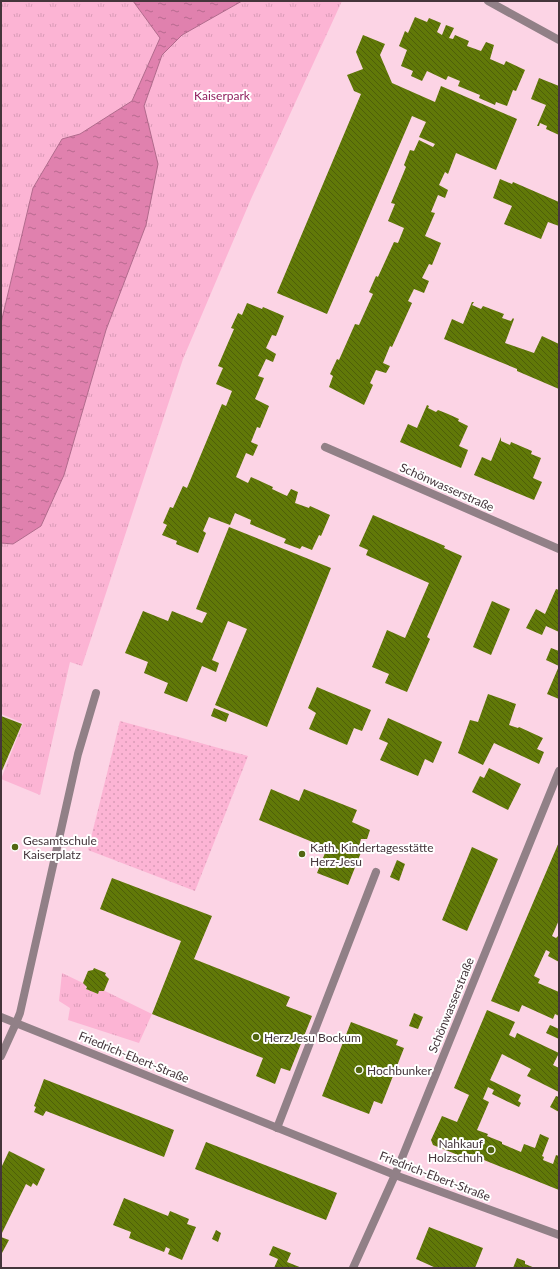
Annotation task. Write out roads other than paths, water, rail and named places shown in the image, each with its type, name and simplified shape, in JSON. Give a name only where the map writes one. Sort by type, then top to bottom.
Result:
[{"type":"street","points":[[488,1],[559,40]]},
{"type":"street","name":"Schönwasserstraße","points":[[325,447],[559,549]]},
{"type":"street","points":[[1,1056],[20,1013],[78,754],[96,693]]},
{"type":"street","name":"Schönwasserstraße","points":[[353,1268],[395,1175],[559,771]]},
{"type":"street","points":[[277,1128],[376,872]]},
{"type":"street","name":"Friedrich-Ebert-Straße","points":[[1,1018],[395,1175],[559,1235]]},
{"type":"water","points":[[133,1],[242,1],[182,35],[162,55],[144,106],[158,164],[146,225],[106,330],[64,475],[41,526],[13,544],[1,543],[1,323],[33,188],[62,139],[80,134],[132,101],[160,38]]},
{"type":"place","name":"Gesamtschule Kaiserplatz","points":[[15,847]]},
{"type":"place","name":"Kath. Kindertagesstätte Herz-Jesu","points":[[302,854]]},
{"type":"place","name":"Herz Jesu Bockum","points":[[256,1037]]},
{"type":"place","name":"Hochbunker","points":[[359,1070]]},
{"type":"place","name":"Nahkauf Holzschuh","points":[[491,1150]]},
{"type":"park label","name":"Kaiserpark","points":[[222,95]]}]
